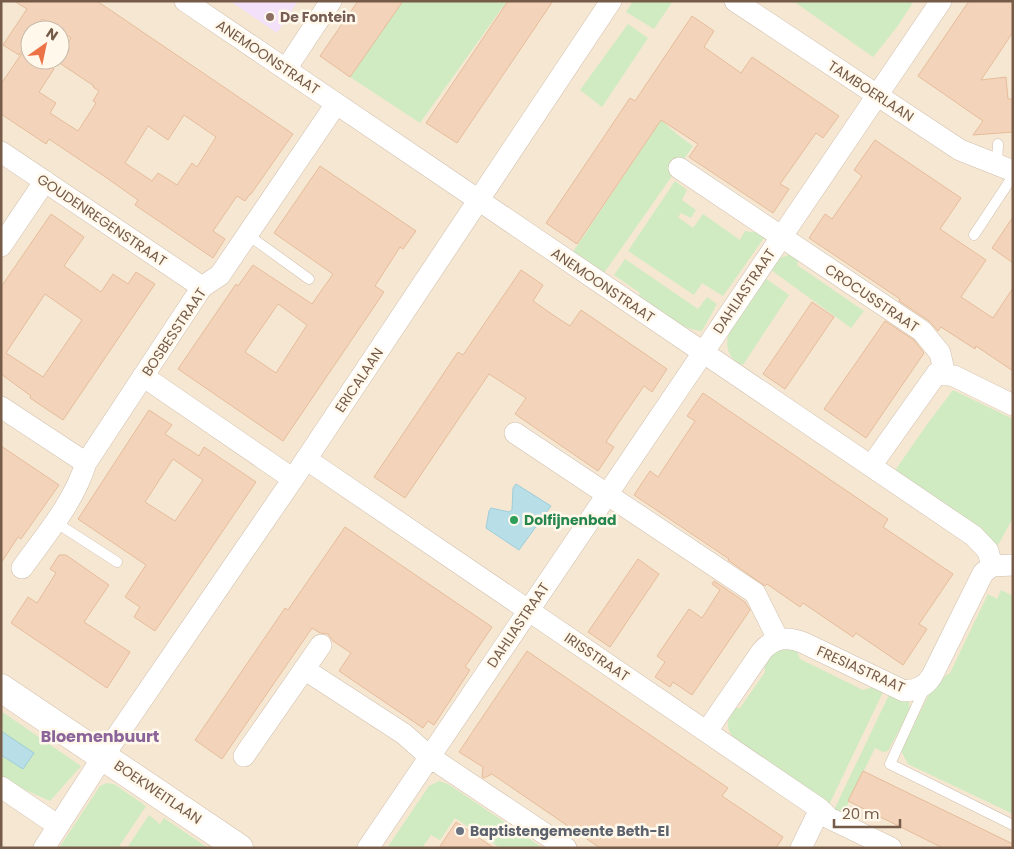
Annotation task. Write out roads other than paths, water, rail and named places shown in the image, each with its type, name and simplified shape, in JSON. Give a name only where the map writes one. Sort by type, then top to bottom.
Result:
[{"type":"street","name":"ANEMOONSTRAAT","points":[[185,1],[974,536],[1003,566]]},
{"type":"street","points":[[286,70],[331,1]]},
{"type":"street","name":"ERICALAAN","points":[[44,848],[104,755],[293,479],[611,1]]},
{"type":"street","name":"TAMBOERLAAN","points":[[735,1],[960,150],[1005,164]]},
{"type":"street","name":"DAHLIASTRAAT","points":[[368,848],[941,1]]},
{"type":"street","name":"BOSBESSTRAAT","points":[[22,568],[80,481],[86,463],[202,287],[220,275],[336,104]]},
{"type":"street","name":"GOUDENREGENSTRAAT","points":[[1,152],[202,287]]},
{"type":"street","name":"DAHLIASTRAAT","points":[[678,168],[781,237]]},
{"type":"street","points":[[1,246],[45,181]]},
{"type":"street","name":"CROCUSSTRAAT","points":[[781,237],[922,331],[940,353],[945,374]]},
{"type":"street","points":[[871,466],[937,374],[954,376],[1013,405]]},
{"type":"street","points":[[144,376],[293,479]]},
{"type":"street","points":[[1,407],[86,463]]},
{"type":"street","points":[[514,433],[755,593],[778,639],[762,651],[707,731]]},
{"type":"street","name":"IRISSTRAAT","points":[[306,459],[707,731],[820,810],[828,818],[891,848]]},
{"type":"street","name":"FRESIASTRAAT","points":[[778,639],[787,638],[804,643],[904,691],[918,689],[928,683],[932,676],[983,573],[1003,566]]},
{"type":"street","points":[[244,756],[321,645]]},
{"type":"street","points":[[304,669],[404,734],[430,756],[566,848]]},
{"type":"street","name":"BOEKWEITLAAN","points":[[1,688],[104,755],[239,848]]},
{"type":"street","points":[[1,787],[58,825]]},
{"type":"street","points":[[801,848],[820,810]]},
{"type":"lane","points":[[974,235],[1005,164]]},
{"type":"lane","points":[[248,235],[309,279]]},
{"type":"lane","points":[[54,522],[117,562]]},
{"type":"lane","points":[[918,689],[922,694],[890,764],[1013,825]]},
{"type":"water","name":"Dolfijnenbad","points":[[516,484],[551,506],[519,550],[486,528],[491,508],[509,512],[512,510],[513,488]]},
{"type":"water","points":[[1,731],[34,753],[23,769],[1,755]]},
{"type":"place","name":"De Fontein","points":[[270,17]]},
{"type":"place","name":"Dolfijnenbad","points":[[514,520]]},
{"type":"place","name":"Baptistengemeente Beth-El","points":[[460,831]]},
{"type":"district","name":"Bloemenbuurt","points":[[100,736]]}]
